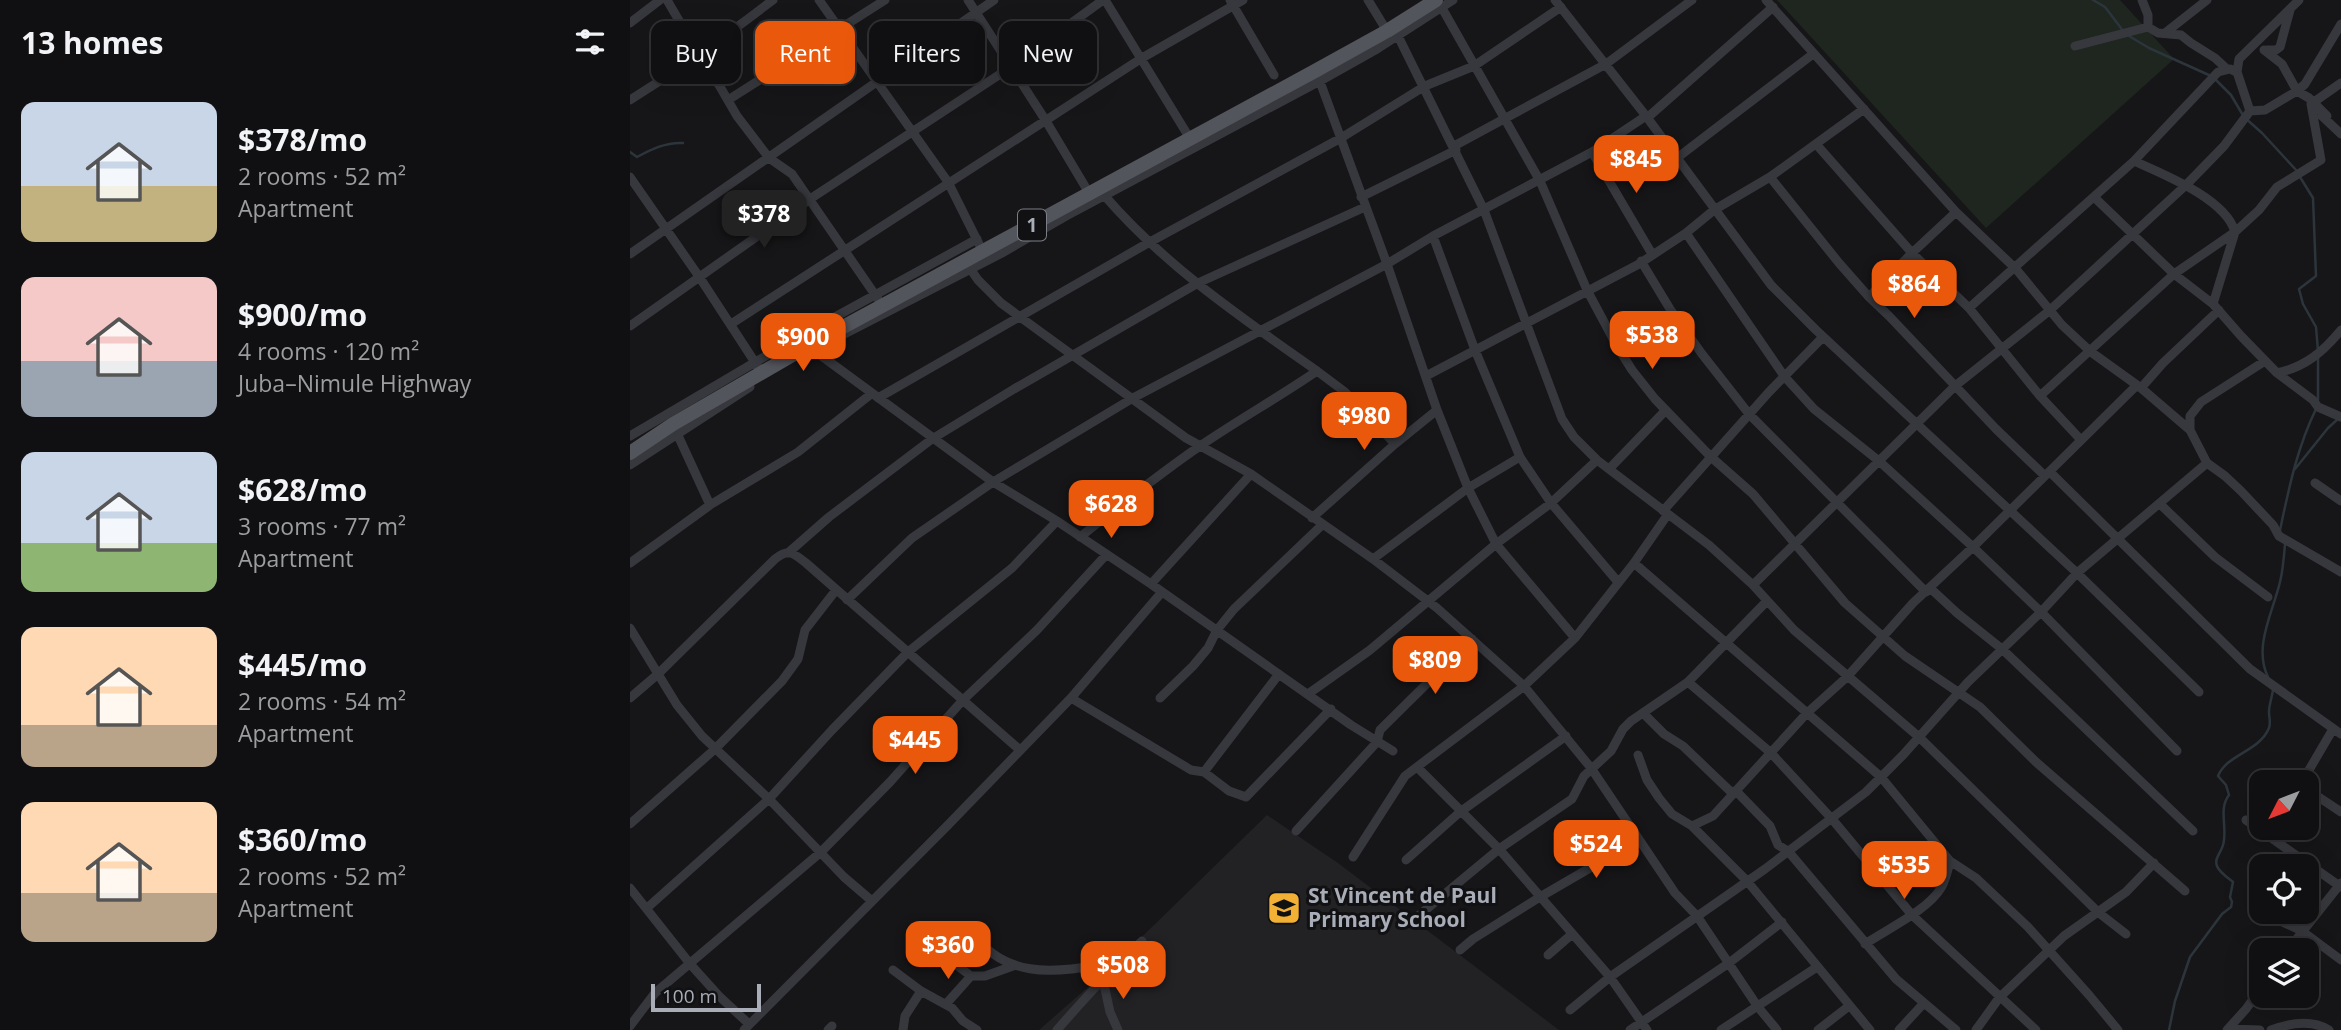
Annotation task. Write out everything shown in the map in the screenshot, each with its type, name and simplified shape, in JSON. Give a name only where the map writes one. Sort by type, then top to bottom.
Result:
[{"type":"main road","name":"1","points":[[633,443],[675,429],[758,367],[811,348],[879,301],[967,266],[980,245],[1097,194],[1189,137],[1317,76],[1439,4]]},
{"type":"street","points":[[630,23],[660,0]]},
{"type":"street","points":[[667,0],[679,21]]},
{"type":"street","points":[[741,24],[773,0]]},
{"type":"street","points":[[819,0],[833,21]]},
{"type":"street","points":[[852,21],[885,0]]},
{"type":"street","points":[[968,0],[999,48]]},
{"type":"street","points":[[963,21],[994,0]]},
{"type":"street","points":[[1075,21],[1104,0],[1189,137]]},
{"type":"street","points":[[1368,0],[1393,33],[1424,86],[1455,148],[1484,210],[1562,419],[1574,437],[1597,460],[1709,545],[1753,585],[1794,630],[1919,737],[2099,912],[2126,934]]},
{"type":"street","points":[[1453,0],[1439,4],[1540,181],[1587,290],[1632,370],[1711,457],[1753,494],[1845,603],[1882,638],[1925,671],[1980,707],[2035,762],[2185,891]]},
{"type":"street","points":[[1361,197],[1606,64],[1692,0]]},
{"type":"street","points":[[2142,0],[2148,15],[2148,27]]},
{"type":"street","points":[[2165,33],[2207,0]]},
{"type":"street","points":[[2250,111],[2237,72],[2239,59],[2299,0]]},
{"type":"street","points":[[731,324],[1142,58],[1236,2],[1274,75]]},
{"type":"street","points":[[630,563],[710,505],[797,453],[874,396],[1341,138],[1424,86],[1474,66],[1558,4],[1647,117],[1771,285],[1823,337],[2077,573],[2199,692]]},
{"type":"street","points":[[847,600],[912,538],[993,482],[1133,398],[1540,181],[1647,117],[1770,4],[1956,212],[2015,269],[2049,310],[2091,352],[2139,386],[2190,430],[2207,463],[2241,491],[2279,536],[2341,572]]},
{"type":"street","points":[[2248,49],[2276,50],[2280,47],[2290,9]]},
{"type":"street","points":[[1753,585],[1955,386],[2049,310],[2186,185],[2224,146],[2250,111],[2265,110],[2298,91],[2305,84],[2341,24]]},
{"type":"street","points":[[2075,46],[2148,27],[2181,35],[2227,69],[2237,72]]},
{"type":"street","points":[[2264,50],[2282,64],[2298,91],[2327,116],[2311,104]]},
{"type":"street","points":[[855,52],[869,72]]},
{"type":"street","points":[[1677,158],[1813,54]]},
{"type":"street","points":[[1969,309],[2134,161],[2218,72],[2227,69]]},
{"type":"street","points":[[630,326],[810,199],[999,75]]},
{"type":"street","points":[[630,465],[675,429],[714,409],[811,348],[1317,76],[1387,264],[1437,410],[1468,488],[1496,544],[1575,638]]},
{"type":"street","points":[[728,100],[755,83]]},
{"type":"street","points":[[2311,104],[2341,83]]},
{"type":"street","points":[[630,100],[655,84]]},
{"type":"street","points":[[718,84],[737,116],[769,158],[792,174],[879,301]]},
{"type":"street","points":[[630,254],[873,84]]},
{"type":"street","points":[[633,443],[758,367],[980,245],[948,183],[877,84]]},
{"type":"street","points":[[1022,84],[1097,194],[1148,243],[1198,283],[1345,392],[1395,444]]},
{"type":"street","points":[[2311,104],[2341,134]]},
{"type":"street","points":[[2040,396],[2174,274],[2235,232],[2266,204],[2277,187],[2321,160],[2311,104]]},
{"type":"street","points":[[1426,376],[1526,325],[1641,261],[1686,233],[1714,210],[1770,177],[1864,109]]},
{"type":"street","points":[[1816,144],[1912,253],[1969,309],[2040,396],[2081,440]]},
{"type":"street","points":[[1592,152],[1651,254]]},
{"type":"street","points":[[1692,826],[1713,816],[1807,713],[1847,677],[1928,590],[2171,355],[2216,307],[2235,232],[2233,224],[2206,197],[2134,161]]},
{"type":"street","points":[[630,177],[758,367]]},
{"type":"street","points":[[1770,177],[1869,297],[1955,386],[2118,538],[2250,669],[2337,732],[2309,770]]},
{"type":"street","points":[[2094,197],[2174,274],[2216,307],[2277,373],[2318,407],[2341,416]]},
{"type":"street","points":[[788,553],[829,517],[932,439],[1198,283],[1365,207]]},
{"type":"street","points":[[1869,297],[1956,212]]},
{"type":"street","points":[[1686,233],[1784,376],[1814,408],[1879,461],[1973,547],[2041,612],[2177,751]]},
{"type":"street","points":[[1433,236],[1475,350],[1520,457],[1551,503],[1618,582]]},
{"type":"street","points":[[1641,261],[1694,343],[1749,414],[1928,590],[2002,649],[2193,831]]},
{"type":"street","points":[[967,266],[993,296],[1072,356],[1200,446],[1251,474],[1373,559],[1428,601],[1524,686],[1591,768],[1637,840],[1675,893],[1698,916],[1758,1007],[1777,1030]]},
{"type":"street","points":[[2277,373],[2294,369],[2318,355],[2341,330]]},
{"type":"street","points":[[1353,857],[1405,776],[1524,686],[1575,638],[1634,563],[1666,512],[1711,457],[1823,337]]},
{"type":"street","points":[[811,348],[993,482],[1163,592],[1393,751]]},
{"type":"street","points":[[2190,430],[2190,416],[2201,402],[2265,360]]},
{"type":"street","points":[[1080,537],[1200,446],[1317,371]]},
{"type":"street","points":[[1312,518],[1437,410]]},
{"type":"street","points":[[1610,468],[1666,410]]},
{"type":"street","points":[[675,429],[710,505]]},
{"type":"street","points":[[1373,559],[1468,488],[1520,457]]},
{"type":"street","points":[[1308,694],[1370,650],[1496,544],[1551,503],[1597,460]]},
{"type":"street","points":[[1570,1010],[1610,977],[1832,819],[1881,777],[2077,573],[2207,463]]},
{"type":"street","points":[[1151,584],[1251,474]]},
{"type":"street","points":[[2315,483],[2341,501]]},
{"type":"street","points":[[2160,504],[2215,557],[2268,597]]},
{"type":"street","points":[[647,908],[769,799],[908,652],[1012,568],[1057,521]]},
{"type":"street","points":[[1160,698],[1208,648],[1217,630],[1234,608],[1322,525]]},
{"type":"street","points":[[630,698],[775,559],[788,553],[806,563],[1020,750]]},
{"type":"street","points":[[630,1026],[655,993],[821,852],[890,782],[962,701],[1037,631],[1106,555]]},
{"type":"street","points":[[1634,563],[1881,777],[1950,862],[1976,878],[2049,950],[2118,1030]]},
{"type":"street","points":[[630,824],[715,749],[782,681],[798,659],[805,630],[836,590]]},
{"type":"street","points":[[630,888],[691,965],[747,1027],[947,827],[1071,698],[1163,592]]},
{"type":"street","points":[[1417,917],[1499,849],[1544,821],[1572,799],[1582,779],[1611,751],[1623,729],[1688,682],[1728,644],[1767,601]]},
{"type":"street","points":[[630,628],[690,723],[769,799],[844,877],[872,901]]},
{"type":"street","points":[[1296,831],[1377,742],[1380,730],[1472,639]]},
{"type":"street","points":[[1204,772],[1279,674]]},
{"type":"street","points":[[1688,682],[1771,753],[1832,819],[1912,915],[2036,1030]]},
{"type":"street","points":[[1071,698],[1191,770],[1204,772],[1229,791],[1246,797],[1331,709]]},
{"type":"street","points":[[1643,713],[1664,734],[1683,746],[1730,791],[1737,792],[1770,827],[1778,845],[1788,851],[1896,979],[1956,1030]]},
{"type":"street","points":[[1406,860],[1460,812],[1566,736]]},
{"type":"street","points":[[1638,755],[1647,780],[1672,814],[1692,826],[1747,881],[1870,1030]]},
{"type":"street","points":[[1418,768],[1499,849],[1610,977],[1644,1026]]},
{"type":"street","points":[[2319,798],[2341,812]]},
{"type":"street","points":[[2246,820],[2340,885],[2296,938]]},
{"type":"street","points":[[1461,950],[1473,939],[1540,897],[1637,840]]},
{"type":"street","points":[[1865,944],[1912,915],[1939,891],[1950,862]]},
{"type":"street","points":[[1976,1030],[1999,998],[2049,950],[2080,923],[2126,892],[2154,863]]},
{"type":"street","points":[[1630,1030],[1644,1026],[1782,922]]},
{"type":"street","points":[[2286,924],[2301,931],[2341,960]]},
{"type":"street","points":[[974,934],[985,948],[1013,966]]},
{"type":"street","points":[[1548,955],[1571,934]]},
{"type":"street","points":[[929,935],[950,961],[971,976],[985,975],[1013,966],[1066,971],[1097,965],[1106,976],[1110,1012],[1118,1030]]},
{"type":"street","points":[[1057,1030],[1142,941]]},
{"type":"street","points":[[1721,1030],[1818,967]]},
{"type":"street","points":[[893,970],[921,991],[952,1007],[963,1021],[977,1030]]},
{"type":"street","points":[[946,1004],[971,976]]},
{"type":"street","points":[[903,1030],[905,1016],[921,991]]},
{"type":"street","points":[[1899,1030],[1924,1003]]},
{"type":"street","points":[[2227,1030],[2249,1005]]},
{"type":"street","points":[[1818,1030],[1849,1006]]},
{"type":"street","points":[[2271,1030],[2290,1023],[2320,1024],[2329,1030]]},
{"type":"street","points":[[2227,1030],[2260,1030]]},
{"type":"shaded area","points":[[1777,0],[2120,0],[2174,59],[1986,228]]},
{"type":"shaded area","name":"St Vincent de Paul Primary School","points":[[1267,815],[1338,863],[1559,1030],[1039,1030],[1112,966]]},
{"type":"waterway","points":[[2093,0],[2105,7],[2124,32]]},
{"type":"waterway","points":[[2129,36],[2211,76]]},
{"type":"waterway","points":[[2216,80],[2231,95],[2244,117],[2297,171]]},
{"type":"waterway","points":[[630,152],[637,157],[665,145],[683,143]]},
{"type":"waterway","points":[[2300,177],[2313,198],[2316,276],[2299,289],[2303,304],[2316,327],[2318,351]]},
{"type":"waterway","points":[[2318,357],[2318,400]]},
{"type":"waterway","points":[[2280,530],[2299,453],[2316,409]]},
{"type":"waterway","points":[[2295,469],[2339,418]]},
{"type":"waterway","points":[[2268,677],[2264,666],[2263,642],[2281,577],[2285,544]]},
{"type":"waterway","points":[[2169,1030],[2175,1001],[2190,957],[2222,914],[2231,907],[2232,902],[2230,897],[2233,882],[2216,863],[2224,839],[2224,806],[2229,795],[2226,785],[2218,776],[2228,763],[2264,736],[2270,726],[2269,709],[2273,690]]},
{"type":"place","name":"St Vincent de Paul Primary School","points":[[1284,908]]}]
